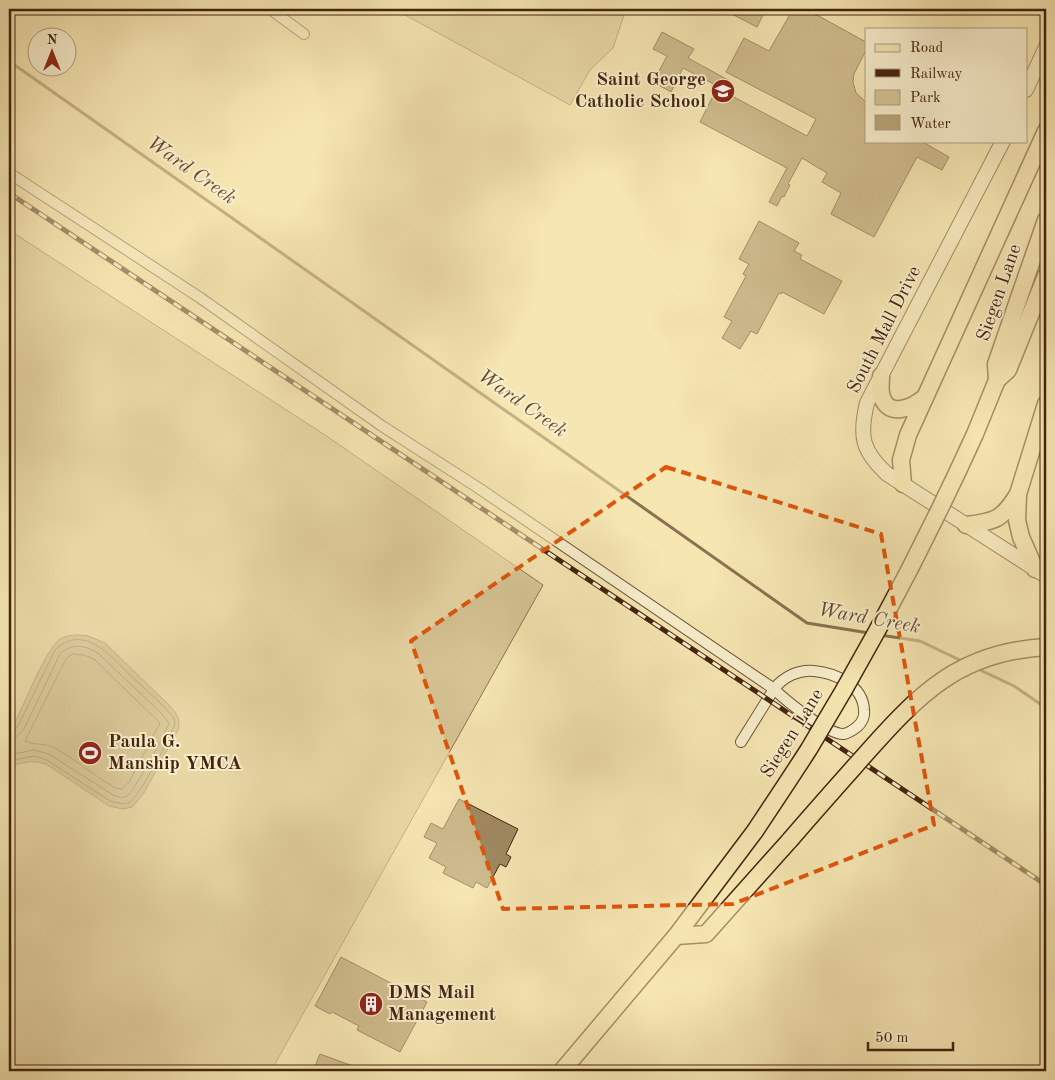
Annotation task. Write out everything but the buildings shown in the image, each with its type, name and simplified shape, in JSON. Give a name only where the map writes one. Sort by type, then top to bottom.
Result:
[{"type":"main road","points":[[904,484],[901,460],[908,435],[1046,131]]},
{"type":"main road","name":"Siegen Lane","points":[[997,380],[996,364],[1046,220]]},
{"type":"main road","name":"Siegen Lane","points":[[562,1071],[676,936],[755,831],[808,750],[859,664],[914,562],[975,434],[997,380],[1008,370],[1046,276]]},
{"type":"main road","points":[[881,376],[881,392],[885,403],[894,409],[905,409],[916,405],[925,397]]},
{"type":"main road","points":[[966,525],[986,523],[1001,516],[1010,507],[1018,494],[1046,404]]},
{"type":"main road","points":[[1018,494],[1017,520],[1021,537],[1040,573]]},
{"type":"main road","points":[[676,936],[706,934],[902,712],[935,684],[974,663],[994,655],[1046,647]]},
{"type":"street","points":[[270,9],[304,34]]},
{"type":"street","points":[[1028,86],[1046,47]]},
{"type":"street","name":"South Mall Drive","points":[[1002,142],[867,403],[862,424],[864,441],[873,461],[887,474],[1040,573]]},
{"type":"street","points":[[9,174],[198,297],[382,426],[480,489],[774,688],[786,702],[836,733],[845,734],[860,724],[864,713],[864,705],[860,695],[848,683],[836,676],[806,670],[788,676],[778,683],[774,688],[741,742]]},
{"type":"highlighted area","points":[[666,467],[881,534],[934,825],[733,904],[503,909],[411,641]]},
{"type":"green space","points":[[394,9],[626,9],[613,48],[590,70],[570,105]]},
{"type":"green space","points":[[9,230],[325,435],[543,585],[271,1071],[9,1071]]},
{"type":"water","points":[[68,636],[88,636],[105,643],[170,706],[179,720],[178,730],[144,793],[132,807],[123,809],[109,806],[46,764],[27,762],[9,767],[9,729],[15,722],[42,665],[59,640]]},
{"type":"waterway","name":"Ward Creek","points":[[9,61],[807,623],[869,633]]},
{"type":"waterway","name":"Ward Creek","points":[[880,635],[920,641],[964,662]]},
{"type":"waterway","name":"Ward Creek","points":[[978,669],[1014,686],[1046,708]]},
{"type":"railway","points":[[9,193],[1046,885]]},
{"type":"place","name":"Saint George Catholic School","points":[[723,91]]},
{"type":"place","name":"Paula G. Manship YMCA","points":[[90,753]]},
{"type":"place","name":"DMS Mail Management","points":[[371,1004]]}]
